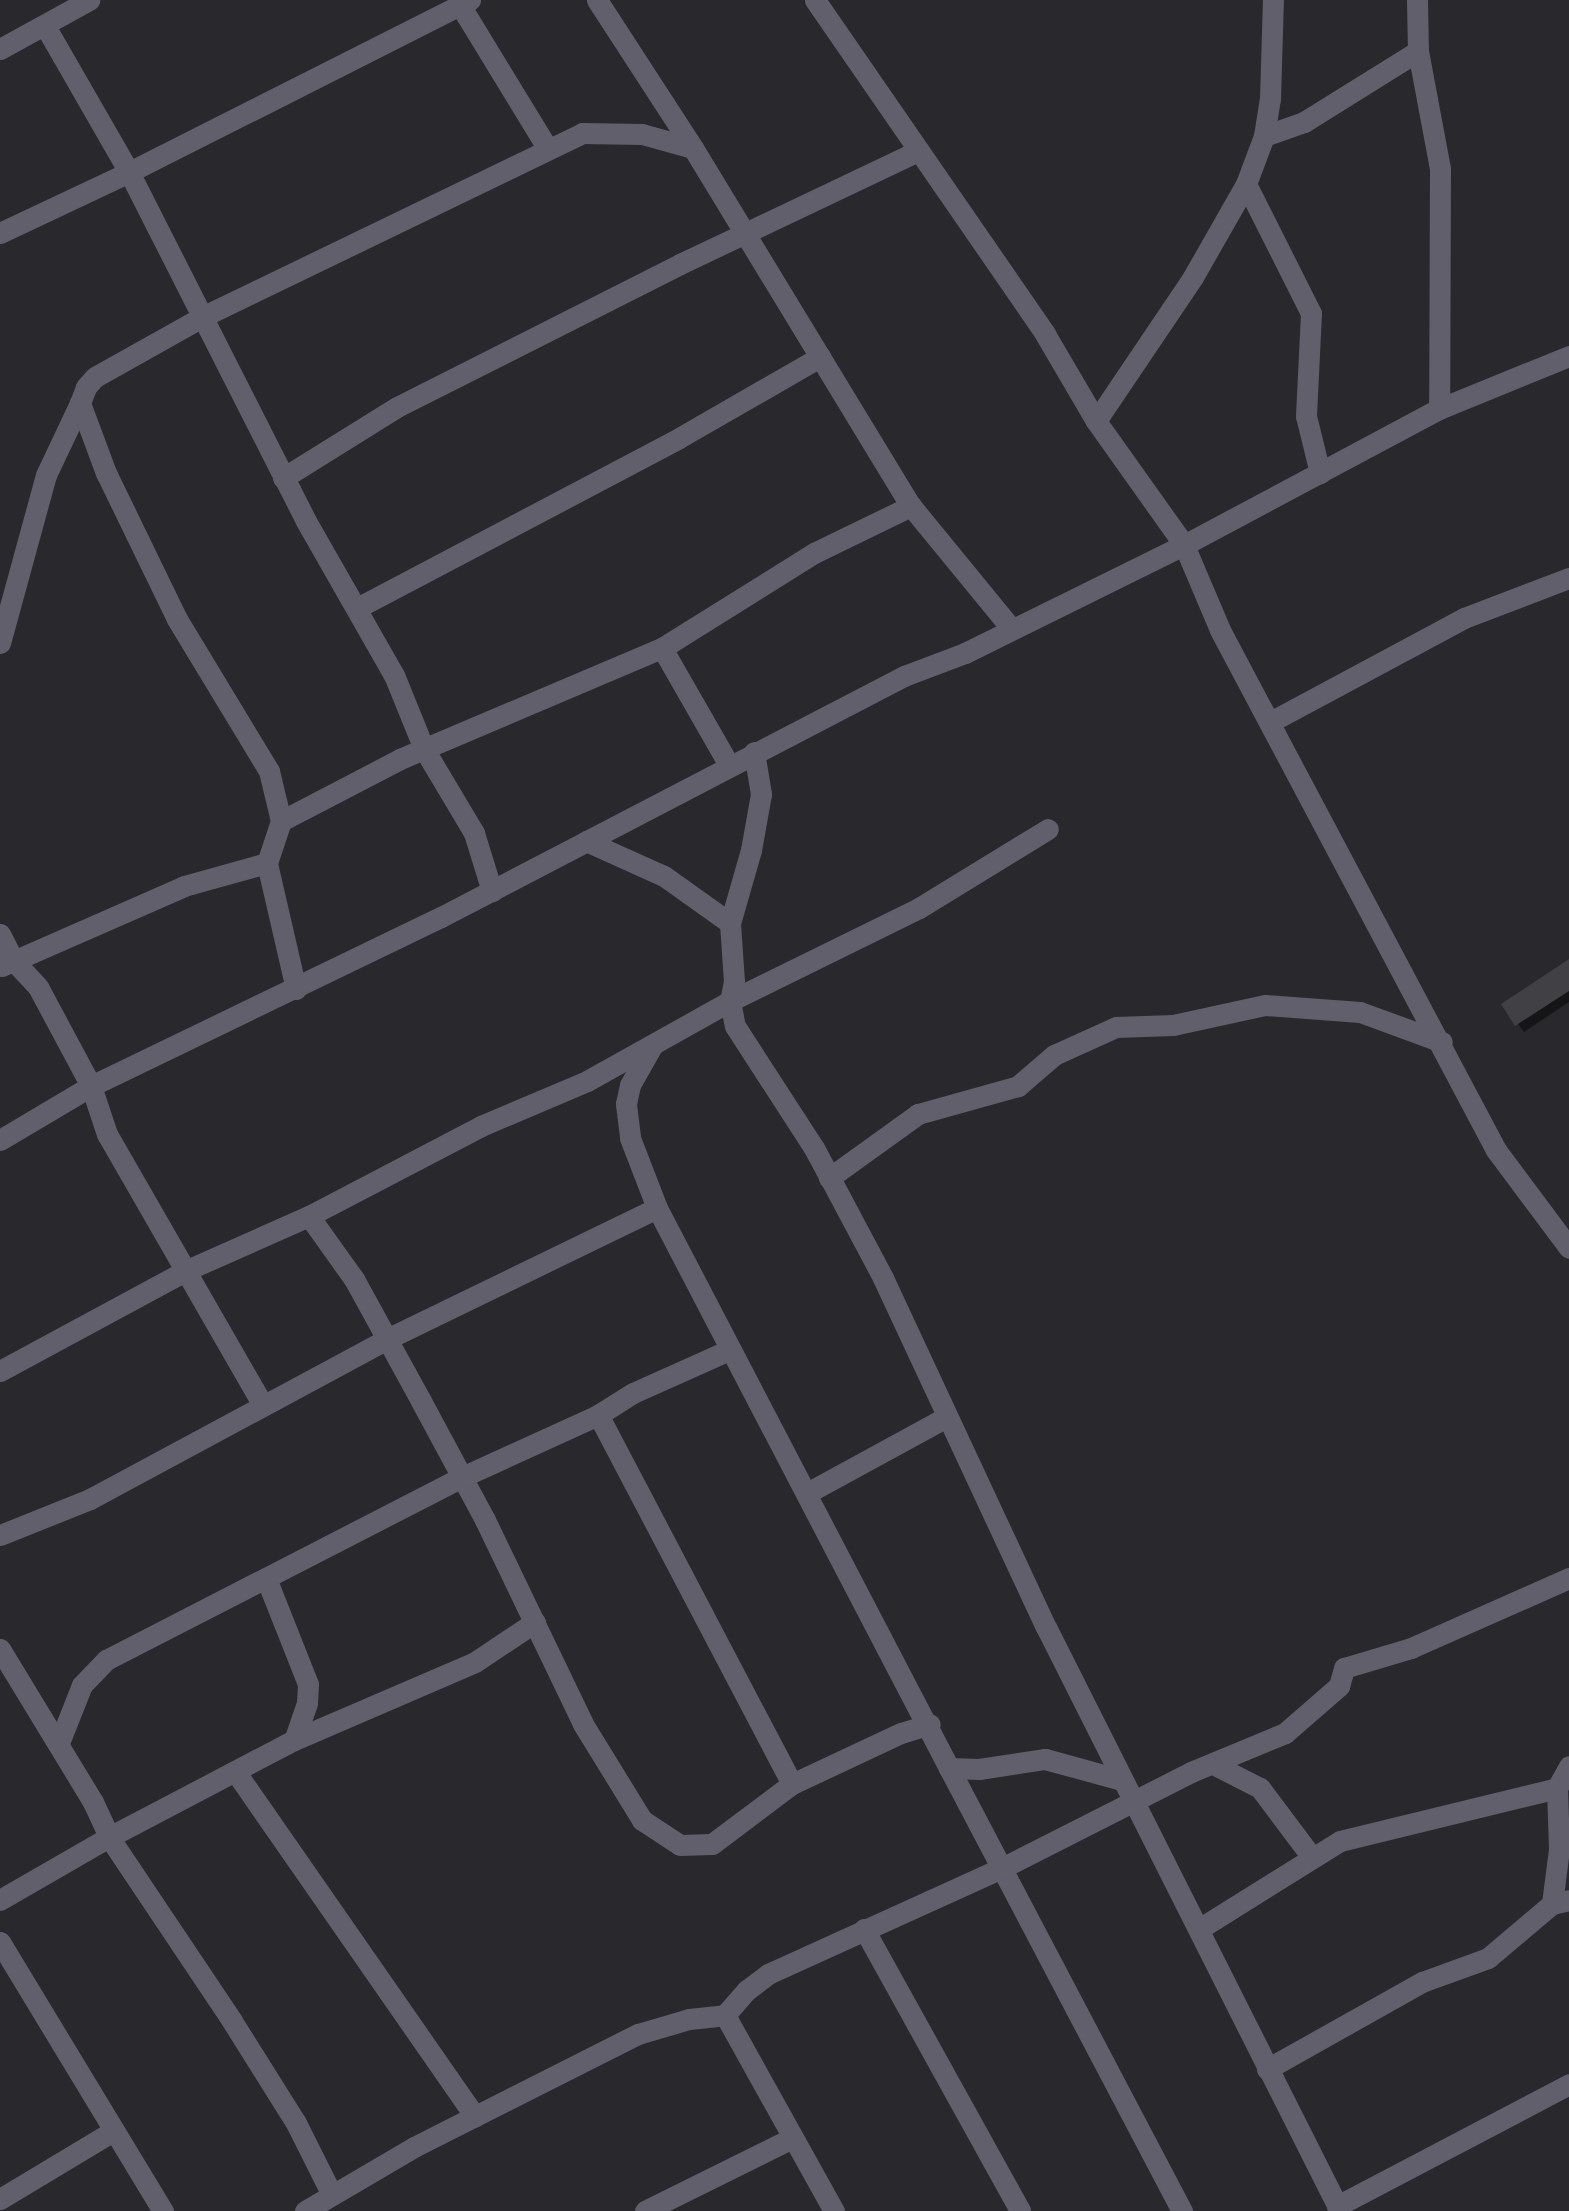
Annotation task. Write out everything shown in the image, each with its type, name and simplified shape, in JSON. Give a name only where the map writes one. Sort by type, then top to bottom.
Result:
[{"type":"street","points":[[597,0],[694,148],[743,234],[911,506],[1010,627]]},
{"type":"street","points":[[816,0],[916,152],[1045,334],[1096,421],[1184,545],[1220,630],[1272,721],[1357,893],[1442,1042],[1496,1150],[1569,1248]]},
{"type":"street","points":[[1096,421],[1193,277],[1246,184],[1264,135],[1270,99],[1273,0]]},
{"type":"street","points":[[1417,0],[1418,51],[1440,168],[1439,410]]},
{"type":"street","points":[[0,233],[129,172],[465,2],[548,149]]},
{"type":"street","points":[[0,49],[45,26],[75,3]]},
{"type":"street","points":[[45,26],[129,172],[283,478],[394,675],[424,749],[474,833],[492,891]]},
{"type":"street","points":[[1264,135],[1304,122],[1418,51]]},
{"type":"street","points":[[0,643],[46,475],[95,377],[202,317],[582,133],[642,134],[694,148]]},
{"type":"street","points":[[283,478],[397,407],[743,234],[916,152]]},
{"type":"street","points":[[1246,184],[1311,313],[1306,416],[1320,473]]},
{"type":"street","points":[[0,1140],[91,1086],[296,989],[492,891],[754,752],[1184,545],[1439,410],[1569,356]]},
{"type":"street","points":[[357,608],[679,438],[820,357]]},
{"type":"street","points":[[80,403],[106,474],[177,619],[269,771],[281,821],[267,863],[296,989]]},
{"type":"street","points":[[281,821],[424,749],[662,648],[814,553],[911,506]]},
{"type":"street","points":[[1272,721],[1464,618],[1569,578]]},
{"type":"street","points":[[662,648],[729,765]]},
{"type":"street","points":[[754,752],[761,794],[751,850],[730,923],[734,981],[730,1001],[744,1044],[829,1178],[883,1278],[945,1418],[1122,1780],[1338,2209],[1569,2084]]},
{"type":"street","points":[[0,1371],[187,1270],[309,1216],[481,1126],[587,1081],[730,1001],[919,908],[1048,828]]},
{"type":"street","points":[[586,841],[664,876],[730,923]]},
{"type":"street","points":[[6,964],[184,886],[267,863]]},
{"type":"street","points":[[0,934],[6,964],[38,987],[91,1086],[107,1134],[263,1405]]},
{"type":"street","points":[[829,1178],[918,1114],[1018,1086],[1054,1055],[1116,1027],[1173,1025],[1265,1006],[1360,1012],[1442,1042]]},
{"type":"street","points":[[652,1046],[626,1096],[630,1138],[657,1208],[729,1350],[809,1492],[930,1724],[1000,1869],[1126,2098],[1182,2211]]},
{"type":"street","points":[[0,1535],[89,1499],[387,1339],[657,1208]]},
{"type":"street","points":[[309,1216],[354,1279],[462,1477],[583,1724],[642,1821],[680,1845],[712,1844],[792,1784],[901,1733],[930,1724]]},
{"type":"street","points":[[58,1743],[82,1685],[106,1660],[462,1477],[598,1415],[633,1393],[729,1350]]},
{"type":"street","points":[[598,1415],[792,1784]]},
{"type":"street","points":[[809,1492],[945,1418]]},
{"type":"street","points":[[305,2211],[331,2193],[475,2116],[638,2034],[690,2019],[725,2015],[768,1974],[1000,1869],[1133,1801],[1285,1733],[1339,1686],[1344,1668],[1411,1648],[1569,1577]]},
{"type":"street","points":[[266,1578],[308,1684],[307,1703],[295,1740]]},
{"type":"street","points":[[0,1900],[108,1837],[237,1774],[295,1740],[475,1662],[535,1622]]},
{"type":"street","points":[[0,1649],[58,1743],[108,1837],[232,2021],[296,2123],[331,2193]]},
{"type":"street","points":[[949,1768],[979,1769],[1045,1759],[1122,1780]]},
{"type":"street","points":[[1215,1765],[1260,1788],[1311,1856]]},
{"type":"street","points":[[1267,2069],[1422,1982],[1488,1958],[1560,1902],[1557,1788],[1569,1766]]},
{"type":"street","points":[[237,1774],[475,2116]]},
{"type":"street","points":[[1199,1929],[1288,1876],[1311,1856],[1351,1838],[1557,1788]]},
{"type":"street","points":[[864,1929],[1020,2211]]},
{"type":"street","points":[[0,1942],[163,2211]]},
{"type":"street","points":[[725,2015],[834,2211]]},
{"type":"street","points":[[0,2199],[113,2131]]},
{"type":"street","points":[[645,2211],[792,2138]]},
{"type":"building","points":[[1569,959],[1569,991],[1515,1026],[1501,1004]]}]
